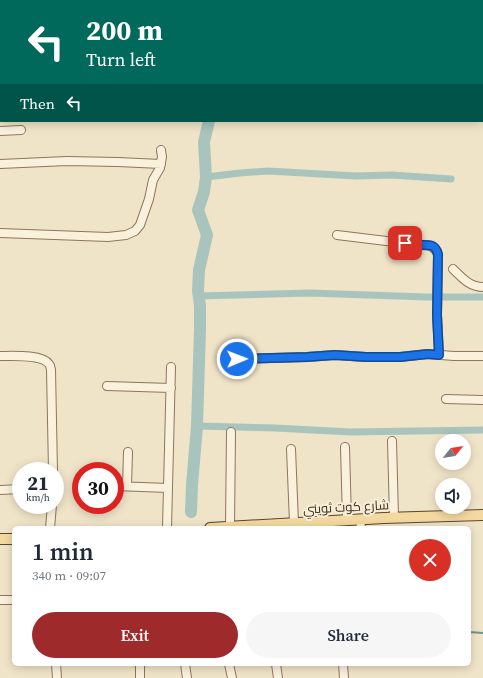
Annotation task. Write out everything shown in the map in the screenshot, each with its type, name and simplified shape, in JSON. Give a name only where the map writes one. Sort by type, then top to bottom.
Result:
[{"type":"main road","name":"شارع كوت ثويني","points":[[266,526],[294,523],[308,525],[347,520],[360,524],[394,517],[483,515]]},
{"type":"main road","points":[[0,539],[12,539]]},
{"type":"street","points":[[0,131],[21,130]]},
{"type":"street","points":[[0,233],[108,237],[126,236],[135,231],[140,225],[149,199],[153,180],[160,168],[161,150]]},
{"type":"street","points":[[0,164],[67,161],[161,164]]},
{"type":"street","points":[[337,235],[429,245],[436,250],[438,254],[437,315],[439,355]]},
{"type":"street","points":[[453,269],[472,285],[483,287]]},
{"type":"street","points":[[237,359],[335,355],[366,357],[400,357],[428,354],[483,356]]},
{"type":"street","points":[[0,356],[39,358],[50,364],[53,462]]},
{"type":"street","points":[[167,526],[171,366]]},
{"type":"street","points":[[107,386],[171,388]]},
{"type":"street","points":[[446,400],[483,400]]},
{"type":"street","points":[[230,432],[232,526]]},
{"type":"street","points":[[392,441],[394,517]]},
{"type":"street","points":[[345,448],[347,520]]},
{"type":"street","points":[[291,450],[294,523]]},
{"type":"street","points":[[128,452],[127,486],[168,488]]},
{"type":"street","points":[[0,490],[12,489]]},
{"type":"street","points":[[50,526],[51,514]]},
{"type":"street","points":[[0,600],[12,600]]},
{"type":"street","points":[[56,666],[57,678]]},
{"type":"street","points":[[140,666],[140,678]]},
{"type":"street","points":[[185,666],[187,678]]},
{"type":"street","points":[[229,666],[232,678]]},
{"type":"street","points":[[276,666],[278,678]]},
{"type":"street","points":[[343,666],[344,678]]},
{"type":"waterway","points":[[191,512],[197,426],[200,329],[200,306],[198,291],[199,270],[207,235],[198,210],[204,192],[206,177],[204,142],[209,122]]},
{"type":"waterway","points":[[206,177],[268,171],[356,176],[392,175],[451,179]]},
{"type":"waterway","points":[[198,296],[310,293],[426,297],[483,297]]},
{"type":"waterway","points":[[197,426],[351,432],[483,430]]},
{"type":"waterway","points":[[471,632],[483,633]]},
{"type":"route","points":[[237,359],[335,355],[366,357],[400,357],[428,354],[439,355],[437,315],[438,254],[436,250],[429,245],[405,243]]}]
